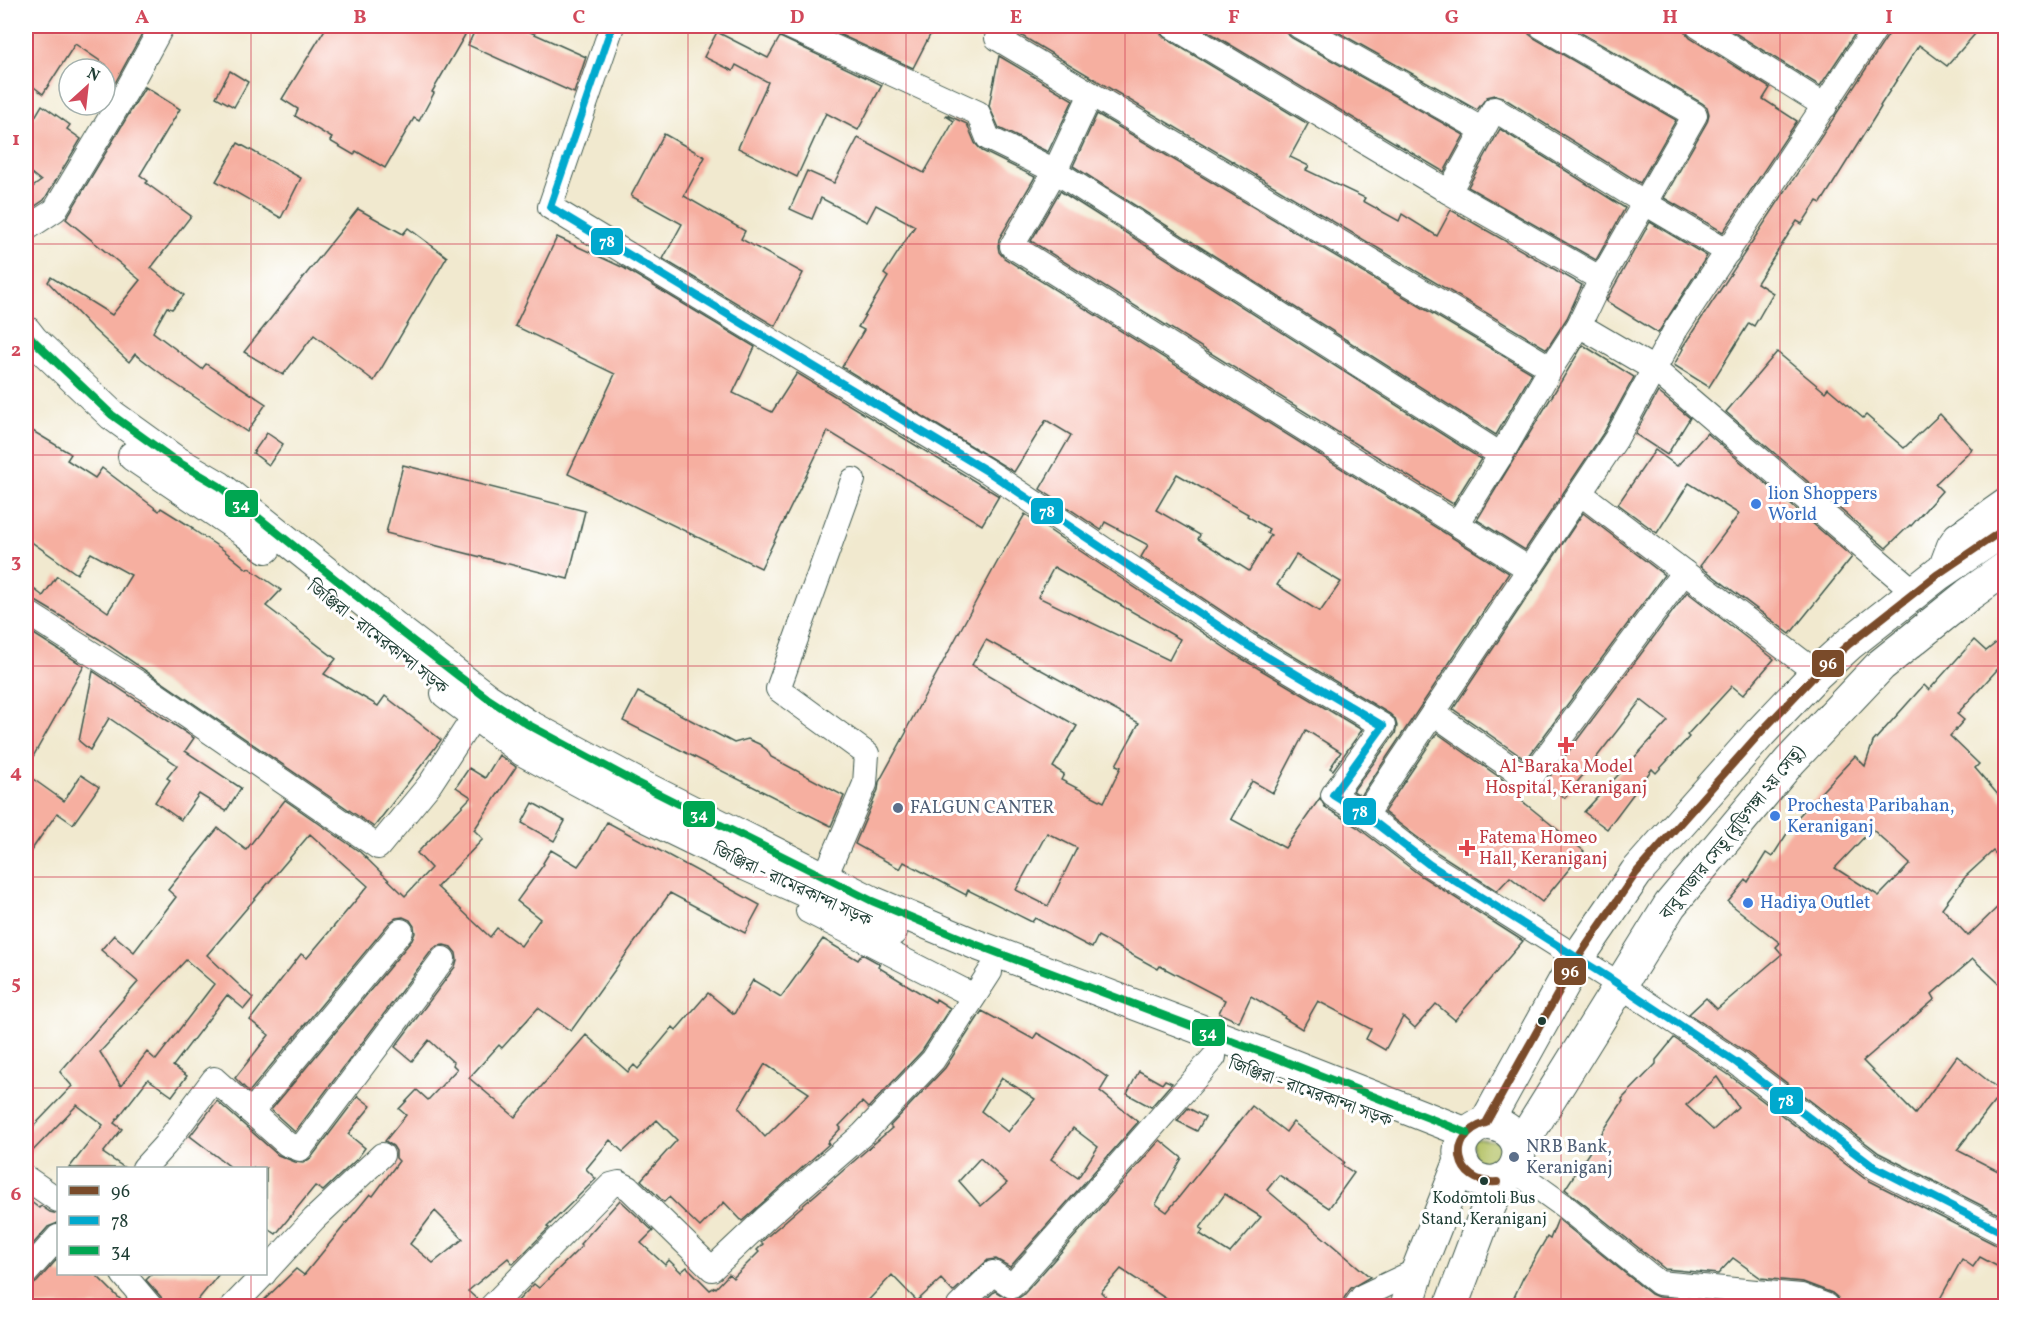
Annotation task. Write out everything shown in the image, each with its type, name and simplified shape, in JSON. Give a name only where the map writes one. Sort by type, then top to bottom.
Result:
[{"type":"highway","points":[[1407,1306],[1418,1270],[1468,1142],[1577,959],[1636,873],[1760,733],[1817,673],[1849,644],[1927,583],[2006,528]]},
{"type":"highway","name":"বাবু বাজার সেতু (বুড়িগঙ্গা ২য় সেতু)","points":[[1451,1306],[1480,1228],[1511,1166],[1670,905],[1790,761],[1881,665],[1968,595],[2006,568]]},
{"type":"highway","points":[[1506,1127],[1515,1138],[1511,1166],[1496,1182],[1485,1182],[1474,1178],[1466,1171],[1468,1142],[1506,1127]]},
{"type":"main road","name":"জিঞ্জিরা - রামেরকান্দা সড়ক","points":[[26,331],[112,415],[173,459],[219,486],[432,668],[475,715],[524,751],[634,811],[747,867],[863,919],[982,984],[1214,1057],[1468,1142]]},
{"type":"main road","name":"জিঞ্জিরা - রামেরকান্দা সড়ক","points":[[26,361],[100,432],[162,477],[244,531],[432,668],[487,698],[527,724],[635,782],[872,901],[977,945],[1270,1056],[1468,1142]]},
{"type":"street","points":[[26,229],[55,210],[127,90],[162,26]]},
{"type":"street","points":[[612,26],[550,207],[987,471],[1247,645],[1383,726],[1334,795],[1365,815],[1430,865],[1609,978],[1737,1063],[1871,1165],[2006,1234]]},
{"type":"street","points":[[788,26],[978,113],[988,138],[1056,171],[1501,454]]},
{"type":"street","points":[[1001,26],[997,38],[1551,368]]},
{"type":"street","points":[[1172,26],[1449,192],[1601,279]]},
{"type":"street","points":[[1299,26],[1483,130]]},
{"type":"street","points":[[1457,524],[1579,325],[1601,279],[1695,115],[1541,26]]},
{"type":"street","points":[[1698,26],[1825,106]]},
{"type":"street","points":[[1365,815],[1616,439],[1676,329],[1877,26]]},
{"type":"street","points":[[1091,94],[1056,171],[1012,246],[1529,569]]},
{"type":"street","points":[[1449,192],[1494,109],[1728,252]]},
{"type":"street","points":[[1579,325],[1654,369],[1927,583],[1956,535],[2006,500]]},
{"type":"street","points":[[825,877],[865,784],[867,754],[778,689],[853,480]]},
{"type":"street","points":[[1580,493],[1817,673]]},
{"type":"street","points":[[1433,713],[1529,780],[1684,572]]},
{"type":"street","points":[[1968,595],[1988,598],[2006,584]]},
{"type":"street","points":[[26,612],[151,691],[378,847],[430,784],[475,715]]},
{"type":"street","points":[[492,1306],[611,1185],[620,1183],[629,1188],[712,1269],[767,1217],[871,1126],[933,1060],[982,984],[808,911]]},
{"type":"street","points":[[251,1112],[401,931]]},
{"type":"street","points":[[145,1167],[214,1079],[287,1144],[300,1149],[443,958]]},
{"type":"street","points":[[959,1306],[993,1273],[1012,1286],[1214,1057]]},
{"type":"street","points":[[267,1270],[314,1219],[382,1155]]},
{"type":"street","points":[[1511,1166],[1659,1283],[1827,1306]]},
{"type":"street","points":[[26,1178],[57,1199]]},
{"type":"street","points":[[26,1273],[57,1238]]},
{"type":"street","points":[[1356,1306],[1363,1296],[1418,1270]]},
{"type":"street","points":[[124,1275],[150,1306]]},
{"type":"street","points":[[233,1306],[262,1275]]},
{"type":"green space","points":[[1472,1138],[1497,1141],[1503,1153],[1499,1166],[1475,1172]]},
{"type":"building","points":[[26,26],[146,26],[117,79],[117,57],[94,57],[75,44],[67,57],[57,57],[57,72],[43,94],[26,81]]},
{"type":"building","points":[[327,26],[449,26],[465,35],[432,92],[434,93],[419,121],[414,118],[385,168],[356,151],[354,155],[330,141],[332,138],[295,116],[298,109],[282,99]]},
{"type":"building","points":[[477,26],[517,26],[586,57],[574,93],[468,45]]},
{"type":"building","points":[[821,26],[917,26],[931,33],[913,68]]},
{"type":"building","points":[[1020,26],[1158,26],[1159,32],[1165,38],[1308,124],[1290,157],[1309,166],[1306,170],[1365,198],[1363,201],[1399,221],[1402,214],[1437,236],[1451,210],[1582,285],[1567,318],[1547,349],[1017,33]]},
{"type":"building","points":[[1199,26],[1285,26],[1286,33],[1292,38],[1464,135],[1444,172]]},
{"type":"building","points":[[1327,26],[1523,26],[1534,38],[1676,120],[1640,183],[1502,97],[1495,95],[1487,97],[1477,110]]},
{"type":"building","points":[[1569,26],[1684,26],[1690,38],[1770,88],[1763,99],[1797,121],[1723,232],[1664,198],[1707,122],[1709,114],[1707,107]]},
{"type":"building","points":[[1724,26],[1860,26],[1820,86]]},
{"type":"building","points":[[1891,26],[1982,26],[1947,66],[1919,45],[1821,203],[1817,201],[1802,224],[1797,221],[1757,283],[1773,293],[1754,326],[1749,323],[1709,387],[1674,365],[1682,348],[1889,34]]},
{"type":"building","points":[[717,32],[768,58],[780,37],[882,85],[858,130],[826,113],[797,177],[738,148],[768,82],[736,65],[733,71],[704,57]]},
{"type":"building","points":[[999,56],[1073,100],[1048,152],[999,128],[989,106]]},
{"type":"building","points":[[230,71],[248,82],[234,107],[216,97]]},
{"type":"building","points":[[145,87],[180,109],[140,175],[148,181],[146,183],[191,216],[151,268],[184,295],[172,309],[167,307],[153,332],[202,369],[206,364],[266,404],[247,432],[135,354],[129,362],[91,327],[48,282],[51,277],[112,315],[140,280],[66,219]]},
{"type":"building","points":[[42,105],[70,125],[67,129],[81,139],[44,200],[26,212],[26,192],[41,181],[26,169],[26,132]]},
{"type":"building","points":[[1097,114],[1532,373],[1496,435],[1073,166]]},
{"type":"building","points":[[946,116],[967,124],[975,143],[982,151],[1035,177],[999,239],[999,252],[1004,258],[1509,573],[1361,796],[1353,791],[1395,734],[1397,726],[1395,719],[1255,633],[1141,557],[1148,545],[1105,522],[1101,530],[1040,489],[1071,435],[1046,420],[1014,472],[842,367],[864,330],[858,327],[888,277],[884,274],[915,226],[876,205],[867,222],[821,198],[812,219],[790,209],[807,171],[834,183],[858,138],[924,173],[954,121]],"holes":[[[1177,474],[1248,514],[1247,516],[1269,529],[1267,533],[1271,535],[1249,571],[1198,539],[1200,535],[1156,510]],[[1296,555],[1341,582],[1320,612],[1277,585]]]},
{"type":"building","points":[[1500,129],[1625,208],[1596,260],[1468,187]]},
{"type":"building","points":[[664,134],[705,157],[684,196],[745,231],[741,239],[803,273],[775,326],[663,259],[682,224],[631,196]]},
{"type":"building","points":[[238,143],[301,178],[281,218],[216,181]]},
{"type":"building","points":[[1060,191],[1481,459],[1453,504],[1031,241]]},
{"type":"building","points":[[358,209],[403,234],[408,228],[447,257],[374,381],[314,335],[283,375],[244,352]]},
{"type":"building","points":[[1650,222],[1707,256],[1658,333],[1606,301]]},
{"type":"building","points":[[557,237],[624,268],[755,347],[733,393],[772,412],[797,373],[999,496],[982,525],[828,431],[761,568],[568,474],[615,374],[515,326]]},
{"type":"building","points":[[1583,345],[1634,377],[1604,432],[1525,550],[1477,520]]},
{"type":"building","points":[[1777,352],[1825,392],[1828,388],[1863,418],[1866,415],[1904,448],[1940,414],[1972,449],[1935,484],[1942,491],[1911,526],[1886,548],[1726,412]]},
{"type":"building","points":[[1658,392],[1690,418],[1667,455],[1635,434]]},
{"type":"building","points":[[26,427],[71,454],[67,460],[95,478],[102,468],[159,511],[161,508],[193,528],[247,569],[249,568],[281,590],[266,606],[336,659],[324,674],[378,706],[385,696],[441,740],[374,827],[99,639],[34,600],[26,598],[26,583],[43,596],[57,576],[108,612],[131,575],[91,553],[77,574],[26,538]]},
{"type":"building","points":[[267,433],[283,444],[269,465],[253,453]]},
{"type":"building","points":[[1707,433],[1852,557],[1790,634],[1700,566],[1739,514],[1689,483],[1657,533],[1618,504],[1655,450],[1677,466]]},
{"type":"building","points":[[403,465],[585,511],[568,579],[386,533]]},
{"type":"building","points":[[1583,513],[1664,575],[1526,760],[1453,709]]},
{"type":"building","points":[[1025,514],[1239,657],[1362,730],[1333,770],[1330,768],[1341,752],[1306,730],[1273,793],[1252,781],[1231,819],[1285,848],[1320,798],[1325,807],[1357,827],[1421,876],[1523,941],[1455,1020],[1436,1004],[1415,1028],[1403,1017],[1385,1050],[1366,1039],[1371,1029],[1318,1001],[1302,1029],[1251,996],[1239,1022],[1219,1013],[1225,1000],[1160,966],[1158,969],[1098,936],[1092,948],[1035,918],[1032,922],[968,890],[966,895],[904,862],[900,869],[855,844],[878,790],[879,782]],"holes":[[[1054,567],[1180,639],[1169,660],[1038,597]],[[986,640],[1139,723],[1116,765],[1121,767],[1104,802],[1061,780],[1064,774],[1053,767],[1077,726],[972,665]],[[1047,833],[1077,848],[1048,906],[1016,890]]]},
{"type":"building","points":[[1687,592],[1774,659],[1743,695],[1732,686],[1656,773],[1652,769],[1607,829],[1584,812],[1668,721],[1641,700],[1565,798],[1545,783]]},
{"type":"building","points":[[26,629],[84,666],[26,769]]},
{"type":"building","points":[[2006,635],[2006,660],[1957,714],[1964,720],[1950,736],[1979,764],[1975,768],[2006,804],[2006,865],[1993,851],[1966,876],[1942,908],[1968,936],[2006,899],[2006,990],[1973,959],[1932,994],[1935,999],[1863,1061],[1915,1114],[1957,1056],[2002,1092],[1957,1150],[2006,1175],[2006,1218],[1879,1153],[1746,1052],[1689,1014],[1706,998],[1717,1009],[1782,954],[1776,947],[1780,943],[1728,902],[1746,880],[1748,882],[1766,853],[1772,857],[1797,818],[1855,756],[1865,766],[1873,742],[1924,685],[1929,690],[1974,640],[1986,651]],"holes":[[[1872,829],[1910,864],[1879,896],[1835,868]]]},
{"type":"building","points":[[93,671],[194,738],[185,751],[241,788],[226,811],[199,794],[181,820],[155,802],[170,780],[167,778],[177,765],[109,718],[90,750],[79,741]]},
{"type":"building","points":[[638,692],[734,743],[748,739],[759,744],[767,750],[771,757],[844,796],[831,826],[623,721]]},
{"type":"building","points":[[1437,733],[1509,784],[1506,788],[1584,851],[1542,902],[1510,877],[1497,891],[1438,853],[1384,812]]},
{"type":"building","points":[[499,755],[516,767],[474,830],[483,839],[437,887],[490,937],[497,928],[521,946],[540,919],[517,901],[544,864],[551,850],[578,866],[607,822],[760,905],[745,933],[670,893],[571,1031],[538,1008],[502,1048],[499,1045],[469,1078],[515,1117],[586,1035],[628,1072],[634,1065],[638,1069],[673,1027],[676,1030],[708,993],[734,1014],[753,980],[781,997],[823,939],[858,960],[862,954],[880,964],[878,967],[935,1002],[936,999],[950,1008],[922,1051],[868,1108],[862,1102],[839,1126],[841,1128],[827,1143],[829,1144],[742,1221],[724,1202],[700,1227],[669,1197],[664,1202],[641,1180],[677,1140],[657,1120],[623,1152],[610,1140],[586,1169],[596,1179],[513,1264],[508,1258],[468,1291],[479,1301],[478,1306],[258,1306],[296,1269],[304,1275],[370,1194],[373,1196],[399,1161],[393,1146],[385,1141],[406,1115],[399,1109],[417,1090],[428,1100],[457,1069],[454,1063],[429,1040],[412,1061],[395,1047],[455,967],[456,953],[451,947],[444,945],[432,950],[295,1132],[271,1110],[412,940],[415,933],[414,926],[410,920],[403,917],[390,922],[249,1092],[235,1078],[269,1035],[250,1020],[301,954],[307,958],[368,886],[310,834],[207,955],[253,998],[244,1009],[227,995],[173,1066],[187,1076],[172,1096],[148,1079],[114,1123],[122,1129],[103,1153],[124,1167],[70,1167],[103,1125],[77,1105],[26,1158],[26,1134],[72,1086],[60,1072],[138,982],[101,950],[114,935],[134,952],[176,897],[168,890],[218,828],[246,850],[285,800],[360,852],[405,896],[431,868],[417,853],[471,797],[456,787],[469,768],[485,778]],"holes":[[[186,960],[214,984],[156,1060],[147,1052],[121,1086],[100,1052]],[[765,1064],[809,1093],[765,1137],[739,1108]],[[435,1211],[463,1239],[433,1263],[410,1244]]]},
{"type":"building","points":[[26,774],[64,801],[81,775],[99,787],[73,824],[57,813],[26,858]]},
{"type":"building","points":[[533,803],[565,821],[554,841],[522,823]]},
{"type":"building","points":[[982,1011],[1033,1039],[1037,1033],[1108,1078],[1100,1091],[1138,1122],[1010,1267],[996,1259],[988,1260],[953,1292],[941,1279],[917,1301],[892,1275],[863,1306],[513,1306],[534,1284],[539,1288],[582,1246],[580,1244],[620,1200],[653,1231],[641,1243],[665,1265],[669,1260],[681,1272],[687,1267],[710,1290],[716,1288],[729,1274],[733,1278],[759,1252],[757,1250],[763,1244],[761,1242],[892,1128],[890,1126],[945,1068]],"holes":[[[1002,1078],[1035,1099],[1008,1132],[981,1111]],[[1073,1128],[1098,1147],[1078,1178],[1051,1159]],[[980,1158],[1007,1183],[981,1206],[959,1181]]]},
{"type":"building","points":[[1674,1038],[1729,1075],[1864,1178],[2006,1248],[2006,1271],[1980,1257],[1973,1267],[1962,1259],[1936,1306],[1841,1306],[1838,1298],[1832,1293],[1803,1282],[1761,1278],[1733,1258],[1718,1274],[1665,1269],[1565,1189],[1623,1101],[1622,1099],[1656,1064],[1656,1060]],"holes":[[[1717,1077],[1738,1107],[1713,1130],[1686,1105]]]},
{"type":"building","points":[[1139,1071],[1162,1084],[1165,1080],[1172,1083],[1151,1107],[1127,1094]]},
{"type":"building","points":[[358,1096],[371,1106],[348,1134],[365,1148],[357,1159],[323,1191],[315,1186],[276,1234],[267,1228],[267,1167],[231,1167],[190,1136],[217,1101],[278,1155],[303,1163],[311,1158]]},
{"type":"building","points":[[1252,1106],[1286,1132],[1293,1122],[1344,1162],[1342,1165],[1354,1173],[1329,1208],[1279,1175],[1267,1190],[1370,1277],[1351,1288],[1342,1306],[1177,1306],[1121,1269],[1101,1292],[1115,1306],[979,1306],[995,1291],[1010,1300],[1023,1295],[1160,1140],[1182,1158],[1156,1204],[1167,1212]],"holes":[[[1225,1194],[1261,1217],[1230,1253],[1200,1234],[1203,1230],[1200,1228]]]},
{"type":"building","points":[[1188,1108],[1205,1117],[1197,1131],[1177,1121]]},
{"type":"building","points":[[26,1198],[39,1208],[41,1206],[57,1214],[57,1223],[48,1227],[26,1252]]},
{"type":"building","points":[[1558,1219],[1651,1294],[1658,1297],[1693,1300],[1687,1306],[1652,1306],[1647,1302],[1640,1306],[1510,1306],[1547,1237],[1550,1239]]},
{"type":"building","points":[[57,1259],[57,1275],[96,1275],[125,1304],[127,1301],[132,1306],[37,1306],[26,1295],[26,1287],[37,1282]]},
{"type":"building","points":[[151,1275],[218,1275],[193,1306],[164,1306],[161,1297],[146,1280]]},
{"type":"transit line","name":"78","points":[[612,26],[550,207],[987,471],[1247,645],[1383,726],[1333,795],[1365,815],[1430,865],[1609,978],[1737,1063],[1871,1165],[2006,1234]]},
{"type":"transit line","name":"34","points":[[26,331],[112,415],[173,459],[219,486],[404,634],[487,698],[527,724],[635,782],[872,901],[977,945],[1467,1133]]},
{"type":"transit line","name":"96","points":[[1497,1182],[1483,1181],[1472,1176],[1464,1168],[1460,1158],[1460,1148],[1473,1129],[1486,1123],[1577,959],[1636,873],[1760,733],[1817,673],[1849,644],[1938,574],[2006,528]]},
{"type":"place","name":"lion Shoppers World","points":[[1756,504]]},
{"type":"place","name":"Al-Baraka Model Hospital, Keraniganj","points":[[1566,745]]},
{"type":"place","name":"FALGUN CANTER","points":[[898,808]]},
{"type":"place","name":"Prochesta Paribahan, Keraniganj","points":[[1775,816]]},
{"type":"place","name":"Fatema Homeo Hall, Keraniganj","points":[[1467,848]]},
{"type":"place","name":"Hadiya Outlet","points":[[1748,903]]},
{"type":"place","name":"NRB Bank, Keraniganj","points":[[1514,1157]]},
{"type":"place","name":"Kodomtoli Bus Stand, Keraniganj","points":[[1484,1181]]}]
